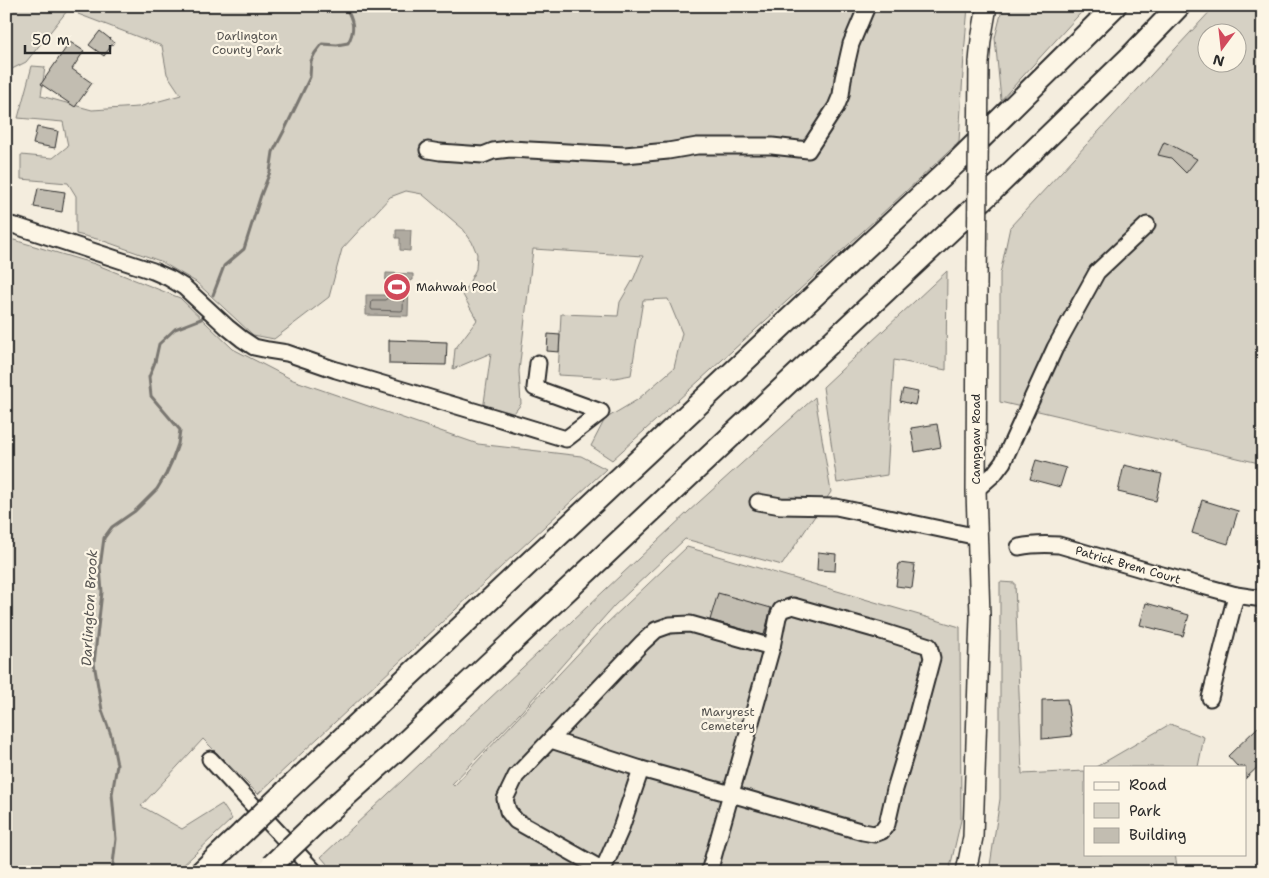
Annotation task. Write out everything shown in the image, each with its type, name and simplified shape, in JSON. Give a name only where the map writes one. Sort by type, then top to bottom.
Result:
[{"type":"highway","points":[[201,872],[966,153],[1115,6]]},
{"type":"highway","points":[[268,868],[396,751],[990,193],[1130,57],[1179,6]]},
{"type":"main road","name":"Campgaw Road","points":[[966,872],[973,837],[980,616],[976,490],[979,62],[987,6]]},
{"type":"street","points":[[428,150],[483,155],[493,151],[510,149],[625,155],[697,146],[743,145],[808,150],[836,107],[841,95],[851,44],[867,6]]},
{"type":"street","points":[[6,224],[153,271],[169,278],[184,287],[227,327],[254,347],[287,353],[336,370],[566,440],[601,412],[535,388],[538,363]]},
{"type":"street","points":[[976,490],[994,474],[1003,462],[1055,348],[1097,272],[1147,225]]},
{"type":"street","points":[[758,502],[781,506],[836,508],[978,537]]},
{"type":"street","name":"Patrick Brem Court","points":[[1019,547],[1032,544],[1059,545],[1236,595],[1263,599]]},
{"type":"street","points":[[1210,698],[1236,595]]},
{"type":"street","points":[[550,740],[641,769],[731,794],[863,832],[874,834],[882,831],[887,824],[932,658],[929,646],[793,606],[781,610],[772,647],[731,794],[709,872]]},
{"type":"street","points":[[641,769],[620,831],[603,871],[516,821],[508,811],[505,799],[516,776],[656,630],[670,625],[690,624],[772,647]]},
{"type":"street","points":[[210,759],[315,872]]},
{"type":"green space","points":[[6,6],[71,6],[26,62],[6,72]]},
{"type":"green space","name":"Darlington County Park","points":[[83,6],[968,6],[959,142],[612,460],[591,446],[605,419],[637,400],[674,368],[682,333],[668,299],[643,300],[631,375],[615,378],[558,375],[561,314],[618,316],[620,302],[634,278],[643,256],[533,249],[519,371],[521,404],[511,417],[483,410],[491,353],[453,369],[455,349],[477,320],[463,295],[476,269],[477,254],[472,242],[463,229],[422,194],[406,191],[390,197],[342,249],[329,297],[274,339],[253,335],[196,282],[160,261],[101,240],[76,234],[76,196],[68,183],[21,179],[21,155],[53,158],[68,146],[63,122],[18,118],[32,66],[45,67],[41,96],[92,110],[138,107],[181,95],[167,74],[162,46],[78,14]]},
{"type":"green space","points":[[1003,6],[1087,6],[1001,100],[995,38]]},
{"type":"green space","points":[[1215,6],[1263,6],[1263,464],[1000,402],[1000,274],[1010,227],[1196,26],[1196,72],[1246,72],[1246,22],[1200,22]]},
{"type":"green space","points":[[14,240],[95,264],[180,298],[233,349],[293,380],[478,444],[581,456],[606,469],[258,794],[203,739],[141,806],[182,829],[222,804],[232,819],[176,872],[6,872],[6,241]]},
{"type":"green space","points":[[947,271],[946,370],[894,360],[887,475],[837,483],[823,387]]},
{"type":"green space","name":"Maryrest Cemetery","points":[[815,397],[831,492],[782,565],[685,539],[614,606],[522,711],[452,784],[454,786],[605,625],[687,547],[960,627],[961,820],[949,872],[334,872],[321,857],[688,512]]},
{"type":"green space","points":[[1000,582],[1015,583],[1022,774],[1084,771],[1084,856],[1175,856],[1178,872],[989,872],[1000,799]]},
{"type":"green space","points":[[1170,724],[1204,737],[1198,766],[1098,766]]},
{"type":"water","points":[[396,230],[411,230],[410,251],[400,250],[400,238],[396,238]]},
{"type":"water","name":"Mahwah Pool","points":[[386,273],[413,274],[413,280],[409,281],[408,316],[366,315],[366,295],[385,295]]},
{"type":"building","points":[[100,31],[114,42],[104,56],[89,45]]},
{"type":"building","points":[[70,42],[84,51],[72,69],[92,83],[75,107],[41,84]]},
{"type":"building","points":[[37,127],[58,131],[55,148],[33,144]]},
{"type":"building","points":[[1164,142],[1197,159],[1186,173],[1171,158],[1158,155]]},
{"type":"building","points":[[38,188],[65,192],[62,212],[34,207]]},
{"type":"building","points":[[548,334],[560,335],[559,352],[547,351]]},
{"type":"building","points":[[389,340],[447,342],[446,365],[389,364]]},
{"type":"building","points":[[903,389],[918,392],[915,405],[900,401]]},
{"type":"building","points":[[937,424],[941,447],[915,452],[911,428]]},
{"type":"building","points":[[1036,460],[1066,468],[1060,487],[1030,479]]},
{"type":"building","points":[[1124,465],[1162,474],[1156,501],[1118,492]]},
{"type":"building","points":[[1202,500],[1238,511],[1228,544],[1192,533]]},
{"type":"building","points":[[818,552],[836,554],[835,571],[817,570]]},
{"type":"building","points":[[899,563],[915,565],[912,588],[896,586]]},
{"type":"building","points":[[718,593],[771,608],[764,635],[710,620]]},
{"type":"building","points":[[1146,603],[1189,615],[1183,636],[1140,625]]},
{"type":"building","points":[[1067,699],[1072,736],[1042,739],[1042,700]]},
{"type":"building","points":[[1258,727],[1263,731],[1263,762],[1246,778],[1246,766],[1237,766],[1228,756]]},
{"type":"waterway","name":"Darlington Brook","points":[[213,295],[224,266],[244,249],[270,172],[273,152],[310,77],[311,61],[315,53],[322,44],[337,45],[348,43],[353,29],[345,6]]},
{"type":"waterway","name":"Darlington Brook","points":[[112,872],[116,839],[112,794],[117,765],[111,735],[102,710],[94,663],[102,592],[100,567],[104,538],[112,527],[135,511],[157,489],[172,461],[178,444],[180,430],[151,396],[149,377],[159,344],[175,329],[203,317]]},
{"type":"place","name":"Mahwah Pool","points":[[397,287]]}]
